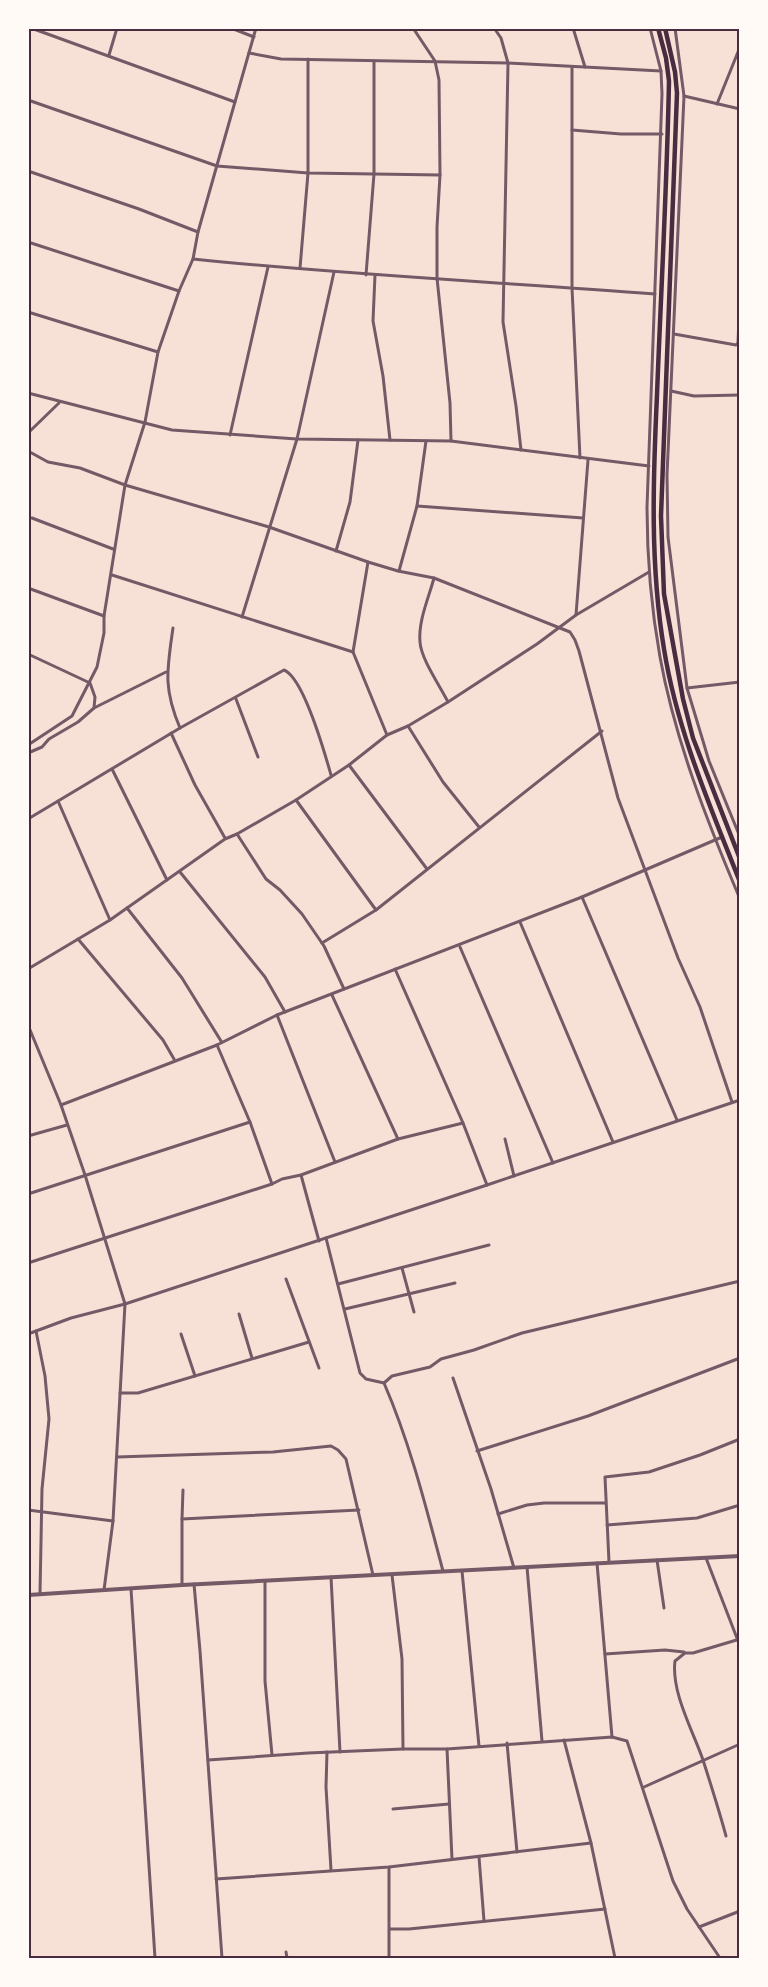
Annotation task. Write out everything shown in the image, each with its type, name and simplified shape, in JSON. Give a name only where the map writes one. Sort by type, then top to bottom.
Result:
[{"type":"highway","points":[[658,28],[669,81],[654,457],[654,549],[658,605],[664,651],[682,726],[699,778],[740,882]]},
{"type":"highway","points":[[665,28],[675,72],[677,93],[661,516],[664,594],[682,699],[693,738],[740,859]]},
{"type":"highway","points":[[699,778],[706,776]]},
{"type":"street","points":[[31,28],[235,102]]},
{"type":"street","points":[[109,55],[117,28]]},
{"type":"street","points":[[231,28],[254,37]]},
{"type":"street","points":[[28,745],[72,716],[97,667],[105,633],[104,616],[113,549],[125,485],[145,422],[158,352],[179,291],[193,259],[198,232],[256,28]]},
{"type":"street","points":[[413,28],[435,62],[439,80],[440,175],[437,278],[450,403],[451,441]]},
{"type":"street","points":[[494,28],[501,38],[508,63],[503,322],[521,450]]},
{"type":"street","points":[[573,28],[585,67]]},
{"type":"street","points":[[650,28],[656,44],[661,71],[662,134],[647,517],[649,572],[660,657],[670,704],[715,840],[740,900]]},
{"type":"street","points":[[675,28],[684,96],[667,476],[668,537],[687,688],[709,761],[739,836]]},
{"type":"street","points":[[717,104],[740,47]]},
{"type":"street","points":[[249,53],[281,58],[508,63],[661,71]]},
{"type":"street","points":[[300,268],[308,173],[308,59]]},
{"type":"street","points":[[366,275],[374,174],[374,61]]},
{"type":"street","points":[[572,67],[572,288],[580,458]]},
{"type":"street","points":[[684,96],[740,109]]},
{"type":"street","points":[[28,100],[218,166],[308,173],[440,175]]},
{"type":"street","points":[[572,130],[621,134],[662,134]]},
{"type":"street","points":[[28,171],[139,208],[198,232]]},
{"type":"street","points":[[28,242],[179,291]]},
{"type":"street","points":[[193,259],[366,275],[655,294]]},
{"type":"street","points":[[230,435],[268,267]]},
{"type":"street","points":[[242,617],[297,438],[334,272]]},
{"type":"street","points":[[375,275],[373,321],[383,376],[390,440]]},
{"type":"street","points":[[674,334],[738,344],[740,292]]},
{"type":"street","points":[[28,312],[158,352]]},
{"type":"street","points":[[671,391],[694,396],[740,395]]},
{"type":"street","points":[[28,393],[172,430],[297,438],[451,441],[649,466]]},
{"type":"street","points":[[28,433],[59,402]]},
{"type":"street","points":[[336,551],[350,502],[358,440]]},
{"type":"street","points":[[398,571],[417,506],[426,441]]},
{"type":"street","points":[[28,451],[51,462],[80,468],[125,485],[269,527],[368,562],[434,578],[570,633],[575,640],[602,731],[618,798],[678,958],[700,1007],[732,1102]]},
{"type":"street","points":[[576,615],[588,459]]},
{"type":"street","points":[[417,506],[583,518]]},
{"type":"street","points":[[32,518],[113,549]]},
{"type":"street","points":[[368,562],[352,652],[387,735]]},
{"type":"street","points":[[28,969],[110,920],[225,839],[296,800],[349,765],[387,735],[408,726],[448,702],[561,628],[576,615],[649,572]]},
{"type":"street","points":[[111,575],[352,652]]},
{"type":"street","points":[[434,578],[421,627],[420,643],[423,654],[448,702]]},
{"type":"street","points":[[28,588],[104,616]]},
{"type":"street","points":[[172,628],[166,672],[171,705],[180,728]]},
{"type":"street","points":[[28,654],[90,683],[95,697],[94,708]]},
{"type":"street","points":[[28,819],[171,733],[236,699],[284,670],[289,673],[303,695],[317,727],[331,775]]},
{"type":"street","points":[[28,753],[42,747],[49,739],[78,722],[94,708],[166,672]]},
{"type":"street","points":[[687,688],[740,681]]},
{"type":"street","points":[[236,699],[258,757]]},
{"type":"street","points":[[408,726],[443,782],[479,827]]},
{"type":"street","points":[[322,943],[376,910],[602,731]]},
{"type":"street","points":[[171,733],[195,785],[225,839]]},
{"type":"street","points":[[349,765],[427,870]]},
{"type":"street","points":[[112,769],[167,881]]},
{"type":"street","points":[[296,800],[376,910]]},
{"type":"street","points":[[58,801],[110,920]]},
{"type":"street","points":[[237,834],[266,879],[280,890],[302,914],[322,943],[344,988]]},
{"type":"street","points":[[61,1105],[217,1045],[285,1011],[460,946],[722,837]]},
{"type":"street","points":[[180,872],[265,977],[285,1011]]},
{"type":"street","points":[[582,897],[677,1120]]},
{"type":"street","points":[[127,908],[182,978],[221,1041]]},
{"type":"street","points":[[520,922],[613,1142]]},
{"type":"street","points":[[78,939],[163,1040],[174,1060]]},
{"type":"street","points":[[460,946],[553,1163]]},
{"type":"street","points":[[395,969],[463,1123],[487,1185]]},
{"type":"street","points":[[332,994],[398,1139]]},
{"type":"street","points":[[277,1015],[335,1162]]},
{"type":"street","points":[[28,1025],[61,1105],[125,1304],[113,1521],[104,1590]]},
{"type":"street","points":[[217,1045],[250,1122],[272,1184]]},
{"type":"street","points":[[28,1334],[71,1318],[125,1304],[319,1241],[740,1100]]},
{"type":"street","points":[[28,1194],[250,1122]]},
{"type":"street","points":[[28,1263],[282,1179],[301,1175],[398,1139],[463,1123]]},
{"type":"street","points":[[28,1136],[67,1125]]},
{"type":"street","points":[[505,1139],[514,1176]]},
{"type":"street","points":[[301,1175],[319,1241]]},
{"type":"street","points":[[326,1238],[360,1373],[366,1379],[384,1383]]},
{"type":"street","points":[[338,1284],[489,1245]]},
{"type":"street","points":[[402,1267],[414,1312]]},
{"type":"street","points":[[286,1279],[319,1368]]},
{"type":"street","points":[[384,1383],[392,1376],[430,1367],[441,1359],[522,1334],[740,1281]]},
{"type":"street","points":[[345,1309],[454,1283]]},
{"type":"street","points":[[239,1314],[252,1359]]},
{"type":"street","points":[[36,1332],[45,1376],[49,1419],[42,1489],[40,1594]]},
{"type":"street","points":[[181,1334],[195,1376]]},
{"type":"street","points":[[120,1393],[138,1393],[309,1341]]},
{"type":"street","points":[[477,1451],[588,1416],[740,1358]]},
{"type":"street","points":[[453,1378],[514,1568]]},
{"type":"street","points":[[384,1383],[415,1470],[443,1572]]},
{"type":"street","points":[[609,1562],[604,1478],[606,1476],[649,1472],[740,1439]]},
{"type":"street","points":[[117,1457],[273,1452],[331,1446],[346,1459],[373,1575]]},
{"type":"street","points":[[182,1585],[183,1490]]},
{"type":"street","points":[[498,1514],[527,1505],[544,1503],[605,1503]]},
{"type":"street","points":[[607,1525],[697,1518],[740,1505]]},
{"type":"street","points":[[28,1510],[113,1521]]},
{"type":"street","points":[[182,1519],[359,1510]]},
{"type":"street","points":[[28,1595],[194,1584],[740,1556]]},
{"type":"street","points":[[706,1558],[740,1646]]},
{"type":"street","points":[[657,1560],[664,1608]]},
{"type":"street","points":[[597,1563],[612,1737]]},
{"type":"street","points":[[527,1567],[542,1742]]},
{"type":"street","points":[[462,1571],[479,1746]]},
{"type":"street","points":[[393,1575],[402,1659],[403,1749]]},
{"type":"street","points":[[331,1577],[340,1752]]},
{"type":"street","points":[[265,1581],[265,1682],[272,1755]]},
{"type":"street","points":[[194,1584],[222,1959]]},
{"type":"street","points":[[131,1588],[155,1959]]},
{"type":"street","points":[[605,1654],[665,1650],[693,1653],[738,1640]]},
{"type":"street","points":[[685,1653],[675,1661],[676,1680],[726,1836]]},
{"type":"street","points":[[208,1760],[327,1752],[447,1749],[612,1737],[627,1742],[644,1787],[673,1881],[687,1909],[719,1957],[713,1959]]},
{"type":"street","points":[[564,1740],[591,1843],[615,1959]]},
{"type":"street","points":[[507,1743],[517,1852]]},
{"type":"street","points":[[644,1787],[740,1744]]},
{"type":"street","points":[[447,1749],[452,1859]]},
{"type":"street","points":[[327,1752],[326,1787],[331,1870]]},
{"type":"street","points":[[393,1809],[449,1804]]},
{"type":"street","points":[[216,1879],[389,1868],[591,1843]]},
{"type":"street","points":[[478,1857],[484,1920]]},
{"type":"street","points":[[389,1868],[389,1959]]},
{"type":"street","points":[[390,1929],[604,1909]]},
{"type":"street","points":[[699,1927],[740,1911]]},
{"type":"street","points":[[286,1952],[287,1959]]}]
